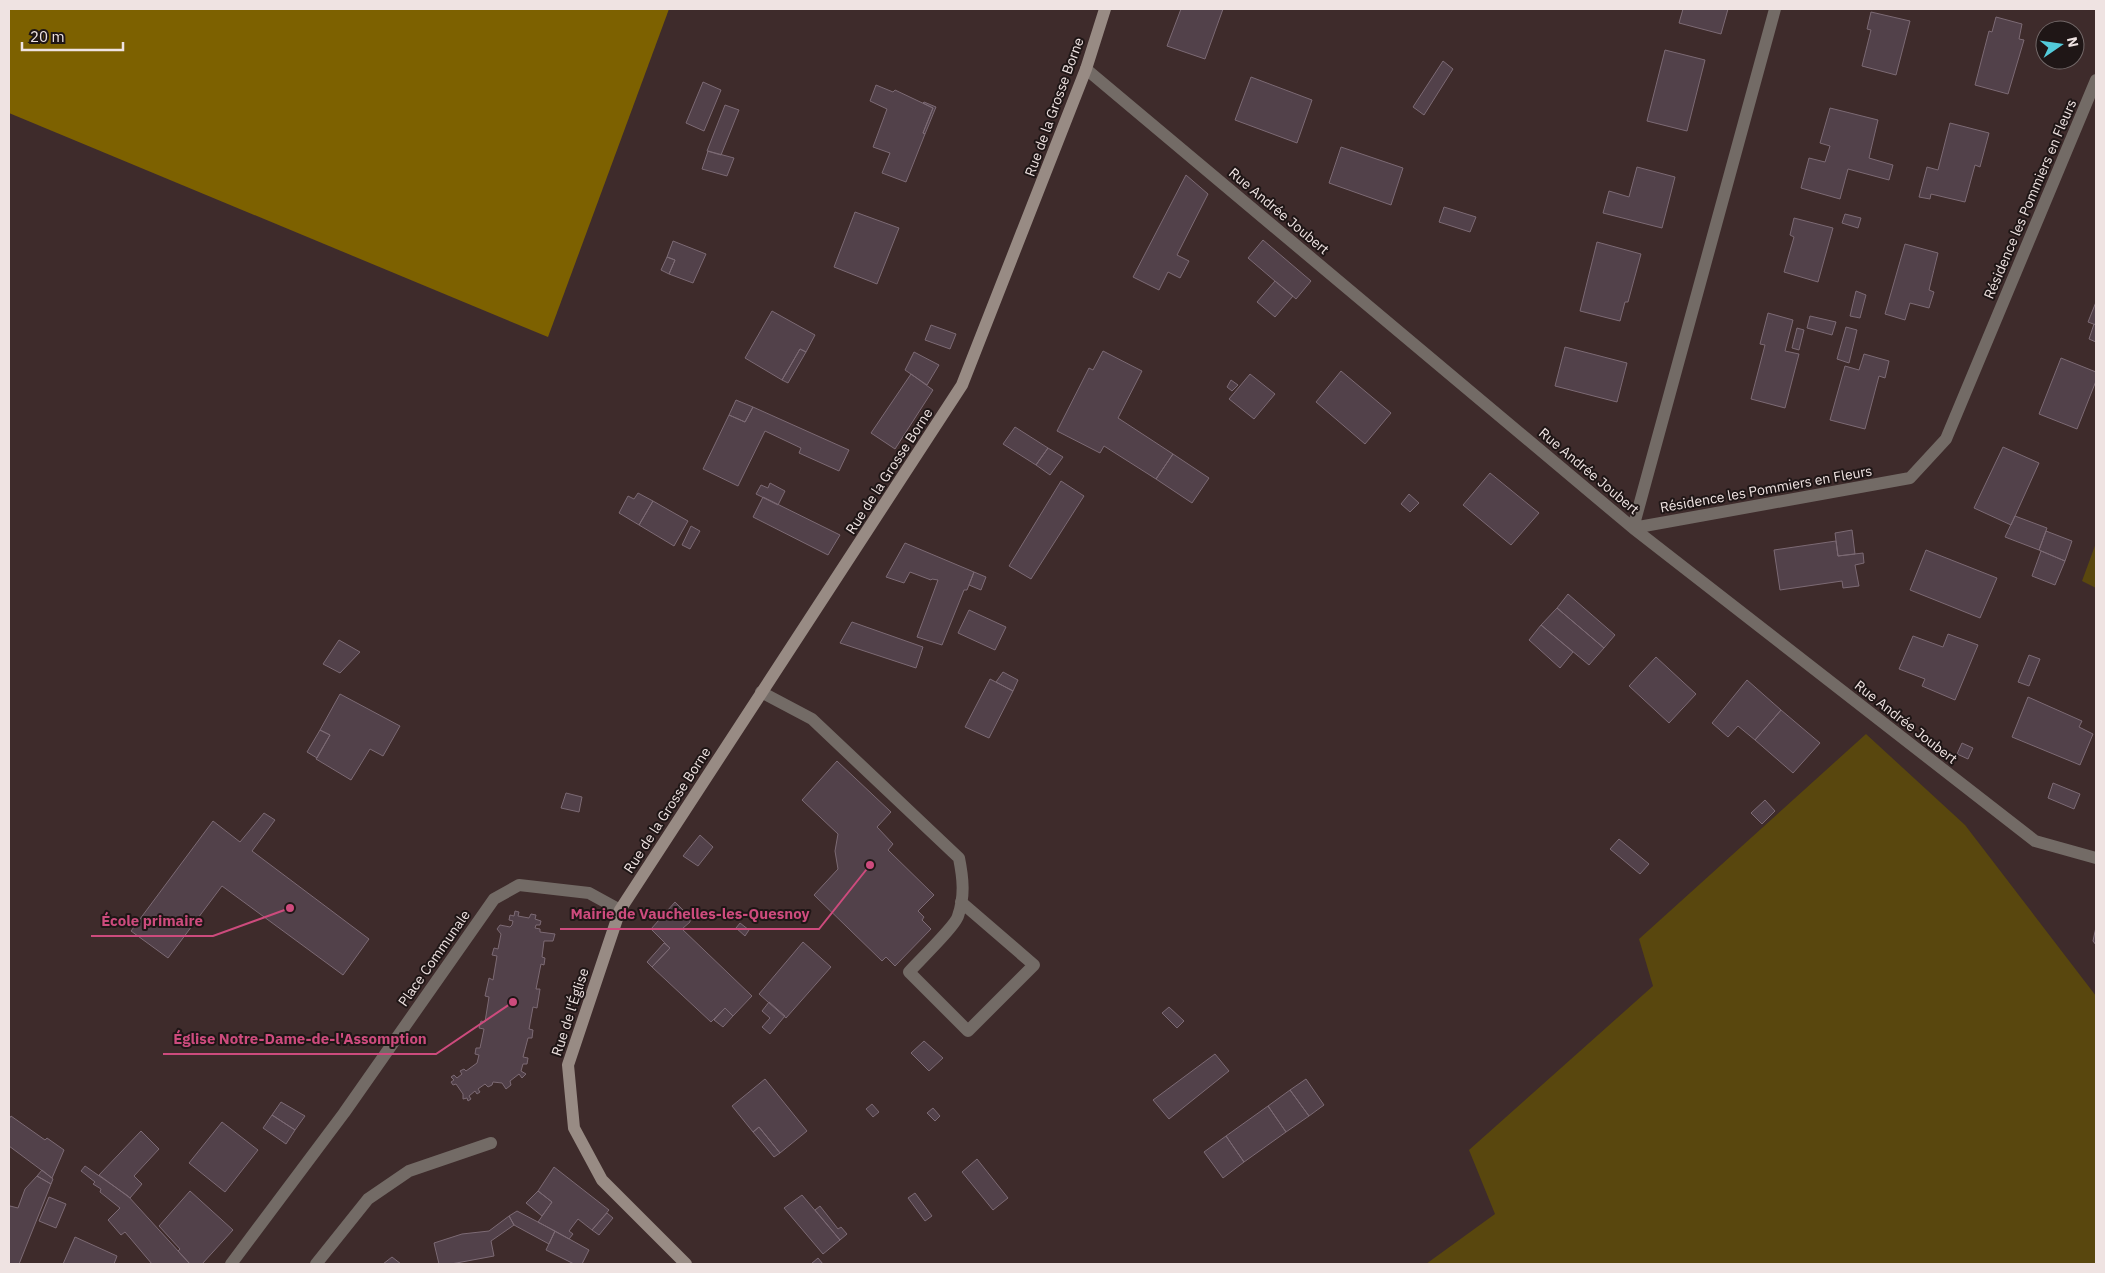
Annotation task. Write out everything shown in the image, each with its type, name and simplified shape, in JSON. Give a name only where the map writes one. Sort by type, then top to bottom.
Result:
[{"type":"street","name":"Rue de la Grosse Borne","points":[[620,910],[962,385],[1086,69],[1105,9]]},
{"type":"street","name":"Résidence les Pommiers en Fleurs","points":[[1774,9],[1633,528],[1910,478],[1946,438],[2096,80]]},
{"type":"street","name":"Rue Andrée Joubert","points":[[1086,69],[1633,528],[2035,841],[2096,858]]},
{"type":"street","points":[[761,692],[812,719],[959,858],[964,884],[958,918],[909,972],[968,1031],[1034,966],[961,902]]},
{"type":"street","name":"Place Communale","points":[[232,1264],[344,1113],[494,899],[519,885],[589,893],[620,910]]},
{"type":"street","name":"Rue de l'Église","points":[[620,910],[568,1065],[574,1128],[602,1180],[686,1264]]},
{"type":"street","points":[[316,1264],[368,1199],[409,1171],[491,1143]]},
{"type":"shaded area","points":[[9,9],[669,9],[548,337],[9,113]]},
{"type":"shaded area","points":[[2096,543],[2096,588],[2082,581]]},
{"type":"shaded area","points":[[1866,734],[1965,825],[2096,996],[2096,1264],[1426,1264],[1495,1214],[1469,1150],[1653,986],[1639,939]]},
{"type":"building","points":[[1181,9],[1223,9],[1205,59],[1167,46]]},
{"type":"building","points":[[1683,9],[1728,9],[1721,34],[1679,23]]},
{"type":"building","points":[[1871,12],[1910,21],[1896,75],[1862,66],[1871,30],[1867,29]]},
{"type":"building","points":[[1996,17],[2022,24],[2019,39],[2024,40],[2008,94],[1975,85],[1989,31],[1992,32]]},
{"type":"building","points":[[1665,50],[1705,60],[1687,131],[1647,121]]},
{"type":"building","points":[[1443,61],[1453,69],[1424,115],[1413,107]]},
{"type":"building","points":[[1251,77],[1312,100],[1297,143],[1235,120]]},
{"type":"building","points":[[703,82],[721,90],[704,131],[686,123]]},
{"type":"building","points":[[876,85],[893,92],[895,90],[933,108],[906,182],[882,173],[890,153],[873,147],[887,109],[870,101]]},
{"type":"building","points":[[924,102],[936,107],[925,134],[923,133],[933,108]]},
{"type":"building","points":[[725,105],[739,110],[721,155],[707,151]]},
{"type":"building","points":[[1830,108],[1878,120],[1869,158],[1893,165],[1889,180],[1848,169],[1840,199],[1801,188],[1809,158],[1825,162],[1830,146],[1820,143]]},
{"type":"building","points":[[1950,123],[1989,133],[1980,167],[1975,165],[1965,202],[1931,194],[1930,199],[1919,197],[1927,167],[1938,170]]},
{"type":"building","points":[[1341,147],[1403,168],[1391,205],[1329,183]]},
{"type":"building","points":[[708,151],[734,158],[727,176],[702,169]]},
{"type":"building","points":[[1637,167],[1675,177],[1662,228],[1603,213],[1609,191],[1629,197]]},
{"type":"building","points":[[1186,175],[1208,194],[1177,255],[1189,261],[1180,278],[1168,272],[1159,290],[1133,277]]},
{"type":"building","points":[[1444,207],[1476,217],[1470,232],[1439,222]]},
{"type":"building","points":[[855,212],[899,228],[877,284],[834,267]]},
{"type":"building","points":[[1845,214],[1861,218],[1858,228],[1842,223]]},
{"type":"building","points":[[1794,218],[1833,228],[1818,282],[1784,272],[1794,237],[1790,235]]},
{"type":"building","points":[[1263,240],[1311,281],[1296,299],[1248,258]]},
{"type":"building","points":[[673,241],[706,254],[693,283],[669,274],[675,260],[667,257]]},
{"type":"building","points":[[1597,242],[1641,254],[1628,302],[1625,302],[1620,321],[1580,311]]},
{"type":"building","points":[[1905,244],[1938,253],[1929,290],[1934,292],[1929,308],[1910,303],[1905,320],[1885,314]]},
{"type":"building","points":[[667,257],[675,260],[669,274],[661,270]]},
{"type":"building","points":[[1275,281],[1293,296],[1275,317],[1257,302]]},
{"type":"building","points":[[1856,291],[1866,295],[1860,318],[1850,316]]},
{"type":"building","points":[[2096,302],[2096,325],[2088,322]]},
{"type":"building","points":[[772,311],[815,335],[806,352],[800,349],[782,380],[745,358]]},
{"type":"building","points":[[1768,313],[1793,320],[1785,351],[1799,354],[1785,408],[1751,399],[1765,345],[1760,344]]},
{"type":"building","points":[[1810,316],[1836,322],[1832,335],[1807,328]]},
{"type":"building","points":[[2094,324],[2096,325],[2096,342],[2089,339]]},
{"type":"building","points":[[931,325],[956,334],[950,349],[925,340]]},
{"type":"building","points":[[1846,327],[1857,330],[1849,363],[1837,359]]},
{"type":"building","points":[[1797,328],[1804,330],[1799,350],[1792,348]]},
{"type":"building","points":[[1565,347],[1627,363],[1617,402],[1555,386]]},
{"type":"building","points":[[800,349],[806,352],[788,383],[782,380]]},
{"type":"building","points":[[1103,351],[1142,371],[1118,418],[1173,454],[1156,479],[1104,446],[1100,453],[1057,431],[1089,368],[1093,370]]},
{"type":"building","points":[[914,352],[939,365],[927,385],[905,370]]},
{"type":"building","points":[[1864,354],[1889,361],[1885,378],[1879,376],[1865,429],[1830,420],[1845,366],[1859,370]]},
{"type":"building","points":[[2061,358],[2096,372],[2096,381],[2077,429],[2039,414]]},
{"type":"building","points":[[1341,371],[1391,413],[1365,444],[1316,402]]},
{"type":"building","points":[[911,374],[933,390],[895,449],[871,433]]},
{"type":"building","points":[[1250,374],[1275,394],[1254,419],[1229,399]]},
{"type":"building","points":[[1231,380],[1238,385],[1232,391],[1227,387]]},
{"type":"building","points":[[736,400],[753,407],[745,422],[729,415]]},
{"type":"building","points":[[753,407],[849,450],[839,471],[799,453],[801,448],[765,431],[738,486],[703,469],[729,415],[745,422]]},
{"type":"building","points":[[1015,427],[1048,448],[1036,465],[1003,444]]},
{"type":"building","points":[[2003,447],[2039,463],[2011,525],[1974,508]]},
{"type":"building","points":[[1048,448],[1063,457],[1050,475],[1036,465]]},
{"type":"building","points":[[1173,454],[1209,478],[1192,503],[1156,479]]},
{"type":"building","points":[[1490,473],[1539,513],[1511,545],[1463,505]]},
{"type":"building","points":[[1061,481],[1084,496],[1031,579],[1009,566]]},
{"type":"building","points":[[770,483],[785,491],[778,505],[756,494],[761,485],[768,488]]},
{"type":"building","points":[[638,493],[653,501],[639,525],[619,513],[628,496],[634,499]]},
{"type":"building","points":[[1409,494],[1419,503],[1410,512],[1401,504]]},
{"type":"building","points":[[763,497],[840,535],[828,555],[753,517]]},
{"type":"building","points":[[653,501],[688,521],[674,546],[639,525]]},
{"type":"building","points":[[2015,516],[2047,528],[2039,550],[2005,537]]},
{"type":"building","points":[[691,526],[700,531],[690,549],[682,545]]},
{"type":"building","points":[[1852,530],[1855,554],[1838,556],[1835,533]]},
{"type":"building","points":[[2046,531],[2072,541],[2065,561],[2039,550]]},
{"type":"building","points":[[1836,541],[1838,556],[1863,553],[1864,563],[1855,565],[1859,586],[1843,588],[1842,581],[1780,590],[1774,550]]},
{"type":"building","points":[[905,543],[974,572],[967,590],[964,590],[942,645],[917,637],[938,580],[931,580],[910,572],[904,583],[886,577]]},
{"type":"building","points":[[1926,550],[1997,578],[1980,618],[1910,590]]},
{"type":"building","points":[[2041,551],[2065,561],[2055,585],[2032,576]]},
{"type":"building","points":[[974,572],[986,577],[981,590],[969,585]]},
{"type":"building","points":[[1568,594],[1615,635],[1604,648],[1557,608]]},
{"type":"building","points":[[1557,608],[1604,648],[1589,665],[1541,625]]},
{"type":"building","points":[[969,610],[1006,627],[995,650],[958,633]]},
{"type":"building","points":[[852,622],[923,647],[916,668],[840,643]]},
{"type":"building","points":[[1541,625],[1573,652],[1560,668],[1529,640]]},
{"type":"building","points":[[1948,634],[1978,645],[1955,700],[1922,686],[1925,679],[1899,669],[1913,636],[1943,647]]},
{"type":"building","points":[[339,640],[360,652],[340,673],[323,664]]},
{"type":"building","points":[[2029,655],[2040,659],[2029,686],[2018,682]]},
{"type":"building","points":[[1656,657],[1696,694],[1669,723],[1629,686]]},
{"type":"building","points":[[1003,672],[1018,680],[1013,691],[996,682]]},
{"type":"building","points":[[990,679],[1013,691],[989,738],[965,727]]},
{"type":"building","points":[[1747,680],[1781,710],[1755,740],[1738,726],[1728,737],[1712,723]]},
{"type":"building","points":[[340,694],[400,726],[383,756],[370,749],[351,780],[316,759],[330,735],[320,730]]},
{"type":"building","points":[[2028,697],[2082,721],[2079,727],[2093,734],[2080,765],[2012,737]]},
{"type":"building","points":[[1781,710],[1820,743],[1793,773],[1755,740]]},
{"type":"building","points":[[320,730],[330,735],[317,758],[307,752]]},
{"type":"building","points":[[1962,743],[1973,748],[1968,759],[1957,754]]},
{"type":"building","points":[[837,761],[891,812],[877,827],[893,844],[888,850],[934,895],[918,911],[924,917],[922,920],[931,929],[895,966],[886,957],[882,961],[814,895],[838,869],[835,851],[838,834],[802,800]]},
{"type":"building","points":[[2053,783],[2080,794],[2074,809],[2048,798]]},
{"type":"building","points":[[566,793],[582,797],[579,812],[561,808]]},
{"type":"building","points":[[1765,800],[1775,811],[1762,824],[1751,813]]},
{"type":"building","points":[[264,813],[275,820],[252,851],[369,939],[343,975],[222,886],[168,958],[131,931],[213,821],[240,842]]},
{"type":"building","points":[[700,835],[713,847],[698,866],[683,856]]},
{"type":"building","points":[[1619,839],[1649,864],[1640,874],[1610,849]]},
{"type":"building","points":[[675,902],[690,917],[690,922],[682,929],[752,996],[733,1016],[725,1008],[711,1022],[652,967],[670,948],[651,929]]},
{"type":"building","points":[[515,911],[519,912],[518,916],[529,918],[531,914],[536,915],[535,919],[541,921],[540,925],[536,925],[535,928],[540,929],[540,932],[555,934],[553,941],[544,941],[542,957],[545,958],[544,965],[541,964],[536,989],[540,989],[537,1008],[533,1007],[529,1029],[533,1030],[532,1038],[528,1038],[523,1057],[528,1058],[527,1064],[523,1064],[521,1071],[526,1074],[522,1078],[519,1074],[510,1081],[511,1085],[506,1089],[502,1083],[493,1082],[488,1087],[485,1084],[478,1089],[480,1092],[477,1094],[475,1091],[469,1096],[471,1099],[468,1101],[467,1098],[463,1099],[463,1094],[456,1084],[453,1085],[451,1082],[454,1080],[451,1077],[454,1075],[457,1078],[462,1074],[460,1071],[464,1069],[466,1071],[477,1063],[479,1055],[475,1054],[476,1048],[480,1048],[484,1029],[479,1028],[481,1021],[485,1022],[489,997],[485,996],[489,978],[493,980],[497,956],[492,955],[494,948],[498,949],[501,934],[497,929],[500,925],[510,927],[512,925],[513,921],[509,920],[510,915],[514,916]]},
{"type":"building","points":[[740,923],[749,930],[745,936],[736,928]]},
{"type":"building","points":[[2096,927],[2096,945],[2093,941]]},
{"type":"building","points":[[803,942],[831,967],[786,1018],[759,994]]},
{"type":"building","points":[[664,943],[670,948],[652,967],[647,962]]},
{"type":"building","points":[[769,1002],[785,1016],[770,1034],[762,1027],[770,1018],[762,1011]]},
{"type":"building","points":[[1169,1007],[1184,1021],[1177,1028],[1162,1013]]},
{"type":"building","points":[[725,1008],[733,1016],[723,1027],[714,1020]]},
{"type":"building","points":[[924,1041],[943,1058],[929,1071],[911,1053]]},
{"type":"building","points":[[1215,1054],[1229,1071],[1169,1119],[1153,1100]]},
{"type":"building","points":[[765,1079],[807,1131],[780,1153],[759,1127],[753,1132],[732,1106]]},
{"type":"building","points":[[1306,1079],[1324,1105],[1309,1116],[1290,1090]]},
{"type":"building","points":[[1290,1090],[1309,1116],[1286,1132],[1268,1106]]},
{"type":"building","points":[[281,1102],[305,1116],[295,1130],[272,1115]]},
{"type":"building","points":[[872,1104],[879,1112],[873,1117],[866,1109]]},
{"type":"building","points":[[1268,1106],[1286,1132],[1244,1162],[1226,1136]]},
{"type":"building","points":[[933,1108],[940,1116],[935,1121],[927,1113]]},
{"type":"building","points":[[272,1115],[295,1130],[286,1144],[263,1128]]},
{"type":"building","points":[[11,1116],[45,1140],[47,1138],[64,1150],[52,1178],[9,1146],[9,1119]]},
{"type":"building","points":[[222,1122],[258,1150],[225,1192],[189,1163]]},
{"type":"building","points":[[759,1127],[780,1153],[774,1157],[753,1132]]},
{"type":"building","points":[[141,1131],[159,1149],[134,1176],[142,1184],[130,1198],[99,1175]]},
{"type":"building","points":[[1226,1136],[1244,1162],[1223,1178],[1204,1152]]},
{"type":"building","points":[[977,1159],[1008,1198],[993,1210],[962,1172]]},
{"type":"building","points":[[85,1166],[128,1196],[190,1264],[152,1264],[125,1232],[121,1235],[108,1220],[120,1208],[100,1192],[101,1189],[93,1184],[95,1182],[81,1171]]},
{"type":"building","points":[[554,1167],[609,1210],[592,1230],[578,1219],[569,1231],[573,1234],[569,1239],[538,1222],[552,1202],[538,1191]]},
{"type":"building","points":[[42,1170],[53,1179],[51,1184],[37,1176]]},
{"type":"building","points":[[37,1176],[51,1184],[19,1264],[12,1264],[9,1263],[9,1209],[10,1206],[18,1208],[25,1189]]},
{"type":"building","points":[[190,1191],[233,1230],[202,1264],[190,1264],[178,1251],[180,1249],[159,1226]]},
{"type":"building","points":[[538,1191],[552,1202],[542,1216],[526,1203]]},
{"type":"building","points":[[915,1193],[932,1216],[925,1221],[908,1198]]},
{"type":"building","points":[[802,1195],[840,1240],[823,1254],[784,1208]]},
{"type":"building","points":[[49,1197],[66,1204],[56,1228],[39,1221]]},
{"type":"building","points":[[820,1206],[838,1229],[841,1227],[847,1234],[840,1240],[815,1210]]},
{"type":"building","points":[[517,1211],[555,1231],[549,1244],[514,1225],[509,1216]]},
{"type":"building","points":[[607,1213],[613,1218],[599,1235],[592,1230]]},
{"type":"building","points":[[509,1216],[514,1225],[491,1241],[494,1256],[451,1264],[439,1264],[434,1243],[462,1234],[489,1231]]},
{"type":"building","points":[[555,1231],[589,1250],[582,1264],[574,1264],[546,1250]]},
{"type":"building","points":[[75,1237],[117,1256],[114,1264],[63,1264]]},
{"type":"building","points":[[392,1257],[401,1264],[383,1264]]},
{"type":"building","points":[[818,1258],[823,1264],[811,1264]]},
{"type":"place","name":"Mairie de Vauchelles-les-Quesnoy","points":[[870,865]]},
{"type":"place","name":"École primaire","points":[[290,908]]},
{"type":"place","name":"Église Notre-Dame-de-l'Assomption","points":[[513,1002]]}]
